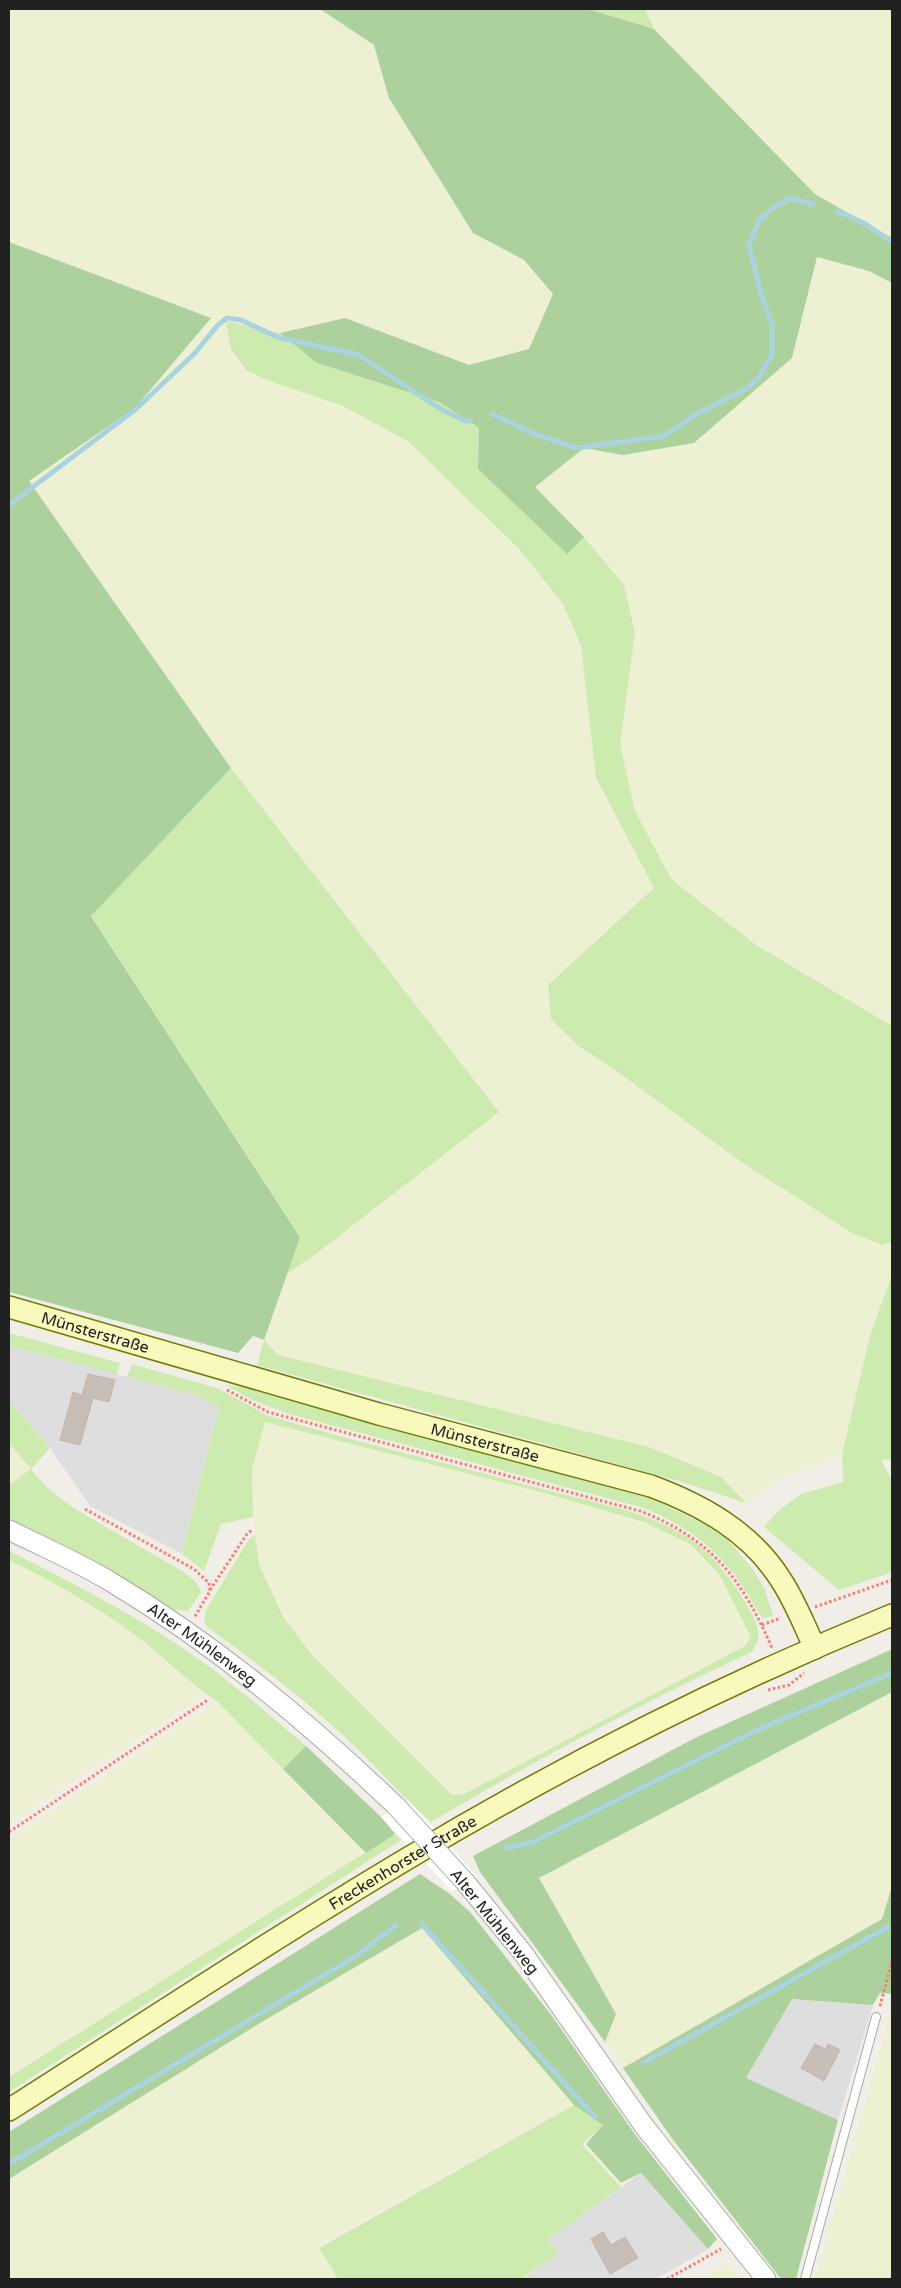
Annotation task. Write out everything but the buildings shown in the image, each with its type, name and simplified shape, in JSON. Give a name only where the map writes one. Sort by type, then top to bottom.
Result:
[{"type":"main road","name":"Münsterstraße","points":[[9,1307],[379,1414],[651,1486],[682,1497],[712,1513],[761,1553],[781,1580],[815,1648]]},
{"type":"main road","points":[[815,1648],[892,1615]]},
{"type":"main road","name":"Freckenhorster Straße","points":[[9,2110],[410,1856],[592,1754],[815,1648]]},
{"type":"street","name":"Alter Mühlenweg","points":[[9,1530],[110,1581],[186,1629],[302,1718],[397,1807],[466,1883],[523,1953],[644,2126],[766,2279]]},
{"type":"lane","points":[[805,2279],[876,2018]]},
{"type":"path","points":[[220,1386],[268,1412],[640,1511],[668,1522],[694,1537],[726,1568],[762,1625],[788,1685]]},
{"type":"path","points":[[85,1509],[194,1570],[209,1582],[210,1591]]},
{"type":"path","points":[[186,1629],[244,1538],[253,1529]]},
{"type":"path","points":[[762,1625],[892,1580]]},
{"type":"path","points":[[9,1832],[210,1699]]},
{"type":"path","points":[[876,2018],[892,1961]]},
{"type":"path","points":[[667,2279],[734,2241]]},
{"type":"shaded area","points":[[9,1346],[197,1395],[219,1407],[182,1554],[90,1506],[50,1448],[9,1401]]},
{"type":"shaded area","points":[[792,1999],[873,2005],[838,2120],[746,2078]]},
{"type":"shaded area","points":[[641,2173],[708,2249],[656,2279],[523,2278],[560,2253],[547,2240]]},
{"type":"green space","points":[[9,9],[320,9],[374,45],[389,98],[473,233],[524,260],[553,294],[530,349],[469,365],[345,318],[280,333],[226,322],[247,371],[278,384],[343,406],[409,442],[520,550],[562,604],[581,646],[596,778],[654,888],[548,985],[580,1047],[611,1067],[743,1163],[852,1233],[882,1245],[892,1242],[892,1274],[870,1336],[842,1454],[786,1476],[746,1503],[721,1477],[278,1355],[264,1340],[287,1274],[321,1250],[499,1112],[231,768],[29,481],[135,408],[211,318],[9,242]]},
{"type":"green space","points":[[320,9],[588,9],[654,29],[815,194],[892,238],[892,283],[869,271],[817,257],[792,358],[694,443],[623,455],[584,448],[535,487],[584,537],[567,554],[478,469],[479,428],[439,402],[317,363],[280,333],[345,318],[469,365],[529,349],[553,294],[524,260],[473,233],[389,98],[374,45]]},
{"type":"green space","points":[[588,9],[645,9],[654,29]]},
{"type":"green space","points":[[645,9],[892,9],[892,238],[815,194],[654,29]]},
{"type":"green space","points":[[9,242],[211,318],[135,408],[29,481],[231,768],[91,916],[300,1237],[264,1340],[253,1336],[238,1353],[9,1292]]},
{"type":"green space","points":[[817,256],[869,271],[892,283],[892,1026],[756,945],[671,879],[635,811],[620,745],[628,693],[624,585],[584,537],[534,487],[584,448],[623,455],[694,443],[792,358]]},
{"type":"green space","points":[[226,321],[280,333],[317,363],[439,402],[479,428],[478,469],[566,553],[584,537],[624,585],[635,633],[620,745],[635,811],[671,879],[756,945],[892,1026],[892,1242],[882,1245],[852,1233],[743,1163],[611,1067],[580,1047],[551,1019],[548,985],[654,888],[596,778],[581,646],[563,604],[520,550],[409,442],[343,406],[278,384],[247,371],[231,349]]},
{"type":"green space","points":[[231,768],[499,1112],[321,1250],[287,1274],[300,1236],[91,915]]},
{"type":"green space","points":[[892,1274],[892,1459],[881,1460],[892,1480],[892,1572],[839,1590],[764,1527],[778,1511],[801,1494],[843,1482],[842,1454],[870,1336]]},
{"type":"green space","points":[[9,1333],[120,1363],[117,1374],[9,1346]]},
{"type":"green space","points":[[264,1340],[278,1355],[649,1447],[721,1477],[746,1503],[682,1482],[257,1365]]},
{"type":"green space","points":[[132,1364],[217,1388],[269,1416],[373,1445],[622,1509],[659,1522],[701,1547],[724,1571],[743,1598],[754,1619],[758,1630],[756,1646],[752,1652],[670,1691],[590,1733],[510,1776],[431,1822],[328,1722],[243,1653],[207,1627],[204,1620],[207,1608],[249,1539],[255,1535],[259,1564],[283,1617],[312,1655],[452,1795],[464,1794],[745,1646],[751,1637],[719,1574],[690,1544],[644,1522],[541,1492],[265,1422],[252,1469],[253,1517],[221,1524],[204,1571],[182,1554],[219,1407],[197,1395],[127,1377]]},
{"type":"green space","points":[[226,1385],[266,1390],[470,1449],[640,1493],[710,1527],[729,1541],[754,1571],[764,1588],[773,1616],[762,1618],[738,1580],[714,1551],[683,1528],[644,1508],[289,1414],[252,1400]]},
{"type":"green space","points":[[9,1401],[50,1448],[31,1469],[9,1443]]},
{"type":"green space","points":[[265,1422],[541,1492],[644,1522],[690,1544],[719,1574],[751,1637],[746,1646],[464,1794],[452,1795],[312,1655],[283,1619],[259,1564],[253,1517],[252,1469]]},
{"type":"green space","points":[[9,1443],[31,1469],[9,1485]]},
{"type":"green space","points":[[31,1469],[50,1490],[72,1506],[184,1572],[197,1583],[201,1592],[188,1611],[175,1610],[89,1558],[9,1518],[9,1485]]},
{"type":"green space","points":[[9,1551],[114,1606],[175,1643],[226,1679],[306,1746],[283,1769],[217,1701],[195,1685],[145,1642],[88,1603],[9,1560]]},
{"type":"green space","points":[[9,1560],[56,1583],[133,1633],[176,1666],[205,1694],[9,1823]]},
{"type":"green space","points":[[892,1649],[892,1692],[539,1878],[616,2014],[605,2042],[480,1872],[473,1856],[695,1738]]},
{"type":"green space","points":[[892,1692],[892,1886],[882,1919],[623,2068],[605,2042],[616,2014],[539,1878]]},
{"type":"green space","points":[[217,1701],[366,1853],[9,2077],[9,1839]]},
{"type":"green space","points":[[306,1746],[381,1817],[395,1834],[366,1853],[283,1769]]},
{"type":"green space","points":[[395,1834],[401,1840],[9,2092],[9,2077]]},
{"type":"green space","points":[[420,1874],[450,1894],[471,1913],[552,2016],[634,2133],[717,2239],[708,2249],[641,2173],[621,2183],[586,2144],[603,2125],[574,2105],[422,1928],[260,2023],[9,2179],[9,2132]]},
{"type":"green space","points":[[892,1886],[892,1994],[880,1993],[873,2005],[792,1999],[746,2078],[838,2120],[796,2279],[781,2279],[671,2137],[623,2068],[882,1919]]},
{"type":"green space","points":[[422,1928],[574,2105],[317,2246],[336,2279],[9,2279],[9,2179],[260,2023]]},
{"type":"green space","points":[[892,2006],[892,2279],[815,2279]]},
{"type":"green space","points":[[574,2105],[604,2125],[582,2144],[621,2187],[547,2240],[560,2253],[523,2277],[524,2279],[338,2279],[319,2248]]},
{"type":"green space","points":[[727,2263],[742,2279],[698,2279]]},
{"type":"pier","points":[[408,1800],[477,1877],[452,1891],[381,1817]]},
{"type":"waterway","points":[[492,414],[537,435],[577,448],[664,436],[695,415],[744,390],[758,379],[772,354],[772,324],[761,294],[749,245],[759,221],[773,208],[790,198],[813,204]]},
{"type":"waterway","points":[[837,211],[864,223],[892,242]]},
{"type":"waterway","points":[[9,505],[136,409],[194,354],[218,325],[227,318],[241,320],[277,337],[359,355],[439,408],[465,421],[470,421]]},
{"type":"waterway","points":[[505,1848],[533,1842],[757,1730],[892,1673]]},
{"type":"waterway","points":[[421,1923],[595,2117]]},
{"type":"waterway","points":[[9,2164],[356,1956],[396,1925]]},
{"type":"waterway","points":[[643,2063],[888,1927]]}]
